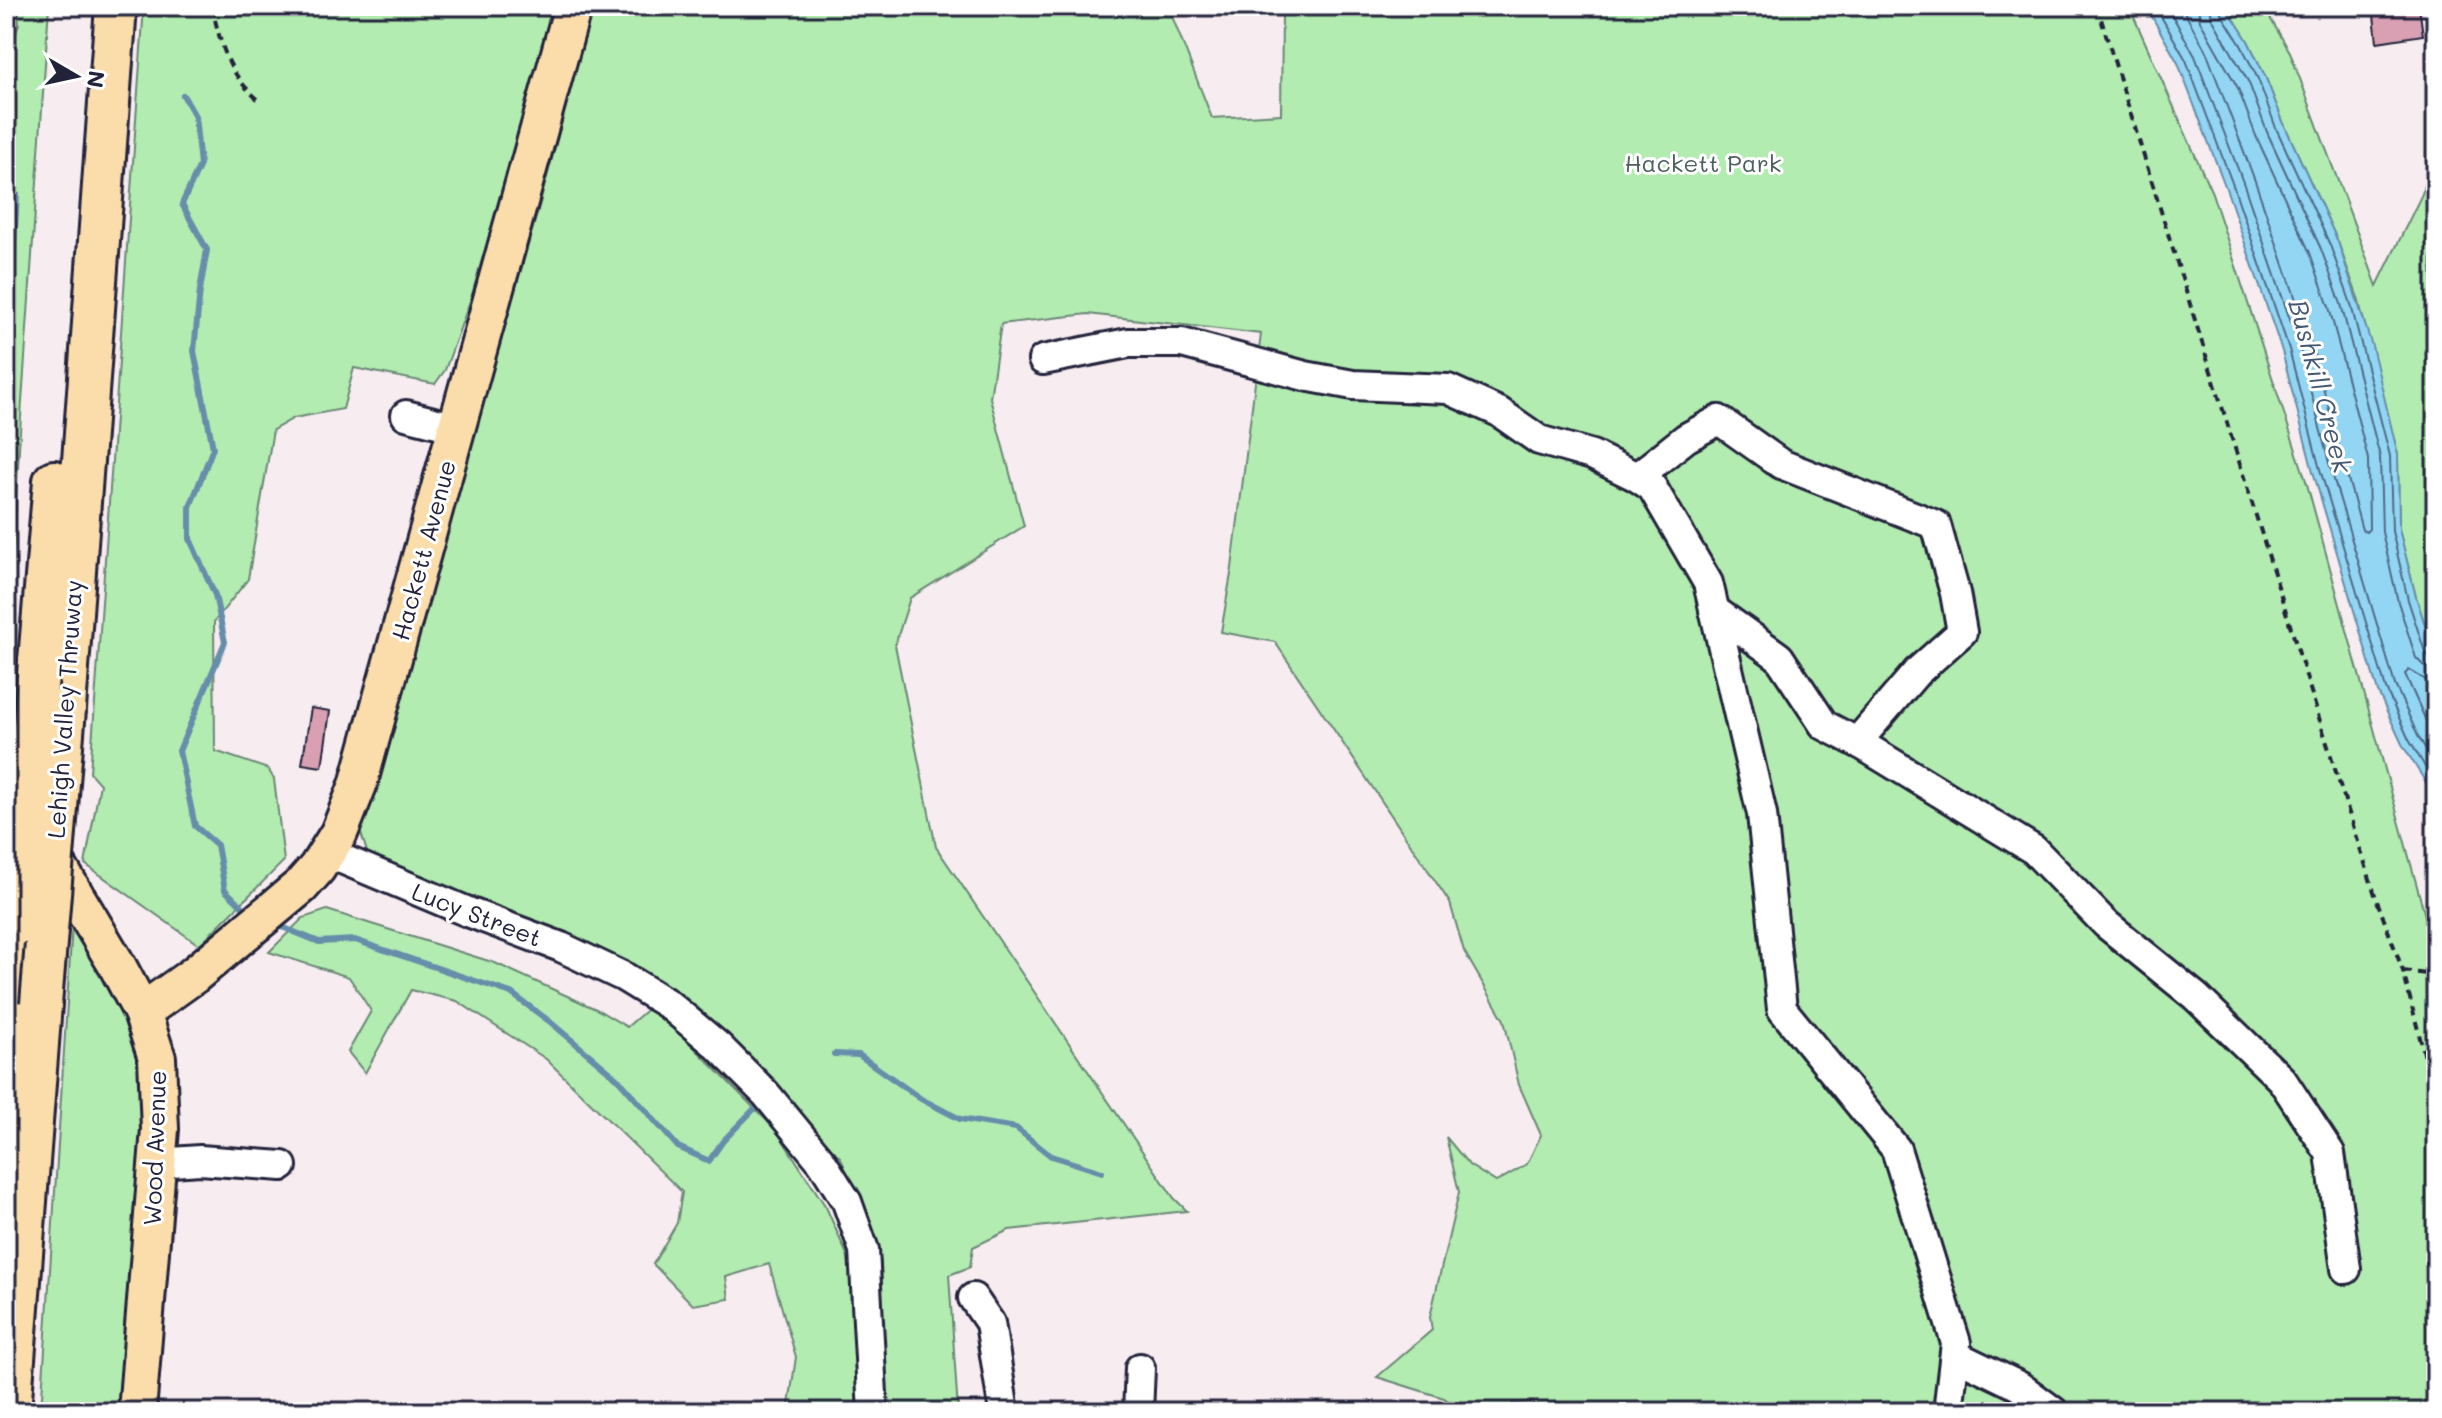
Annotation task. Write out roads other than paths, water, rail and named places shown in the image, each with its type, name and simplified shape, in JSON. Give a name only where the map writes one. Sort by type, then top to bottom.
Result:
[{"type":"highway","name":"Lehigh Valley Thruway","points":[[6,1099],[91,6]]},
{"type":"highway","name":"Lehigh Valley Thruway","points":[[10,1412],[116,6]]},
{"type":"main road","name":"Hackett Avenue","points":[[142,1012],[194,975],[285,901],[328,853],[339,833],[358,785],[573,6]]},
{"type":"main road","name":"Wood Avenue","points":[[8,786],[118,967],[142,1012],[157,1058],[160,1097],[157,1163],[137,1412]]},
{"type":"street","points":[[1043,360],[1128,343],[1182,343],[1305,376],[1353,385],[1448,389],[1499,412],[1539,440],[1592,455],[1652,487],[1708,583],[1762,814],[1782,1009],[1896,1149],[1956,1343],[1948,1412]]},
{"type":"street","points":[[406,415],[457,428]]},
{"type":"street","points":[[1637,477],[1686,438],[1719,420],[1781,464],[1936,525],[1955,593],[1962,632],[1917,672],[1857,742]]},
{"type":"street","points":[[1714,610],[1779,657],[1824,725],[2034,850],[2106,924],[2196,997],[2282,1080],[2330,1153],[2346,1269]]},
{"type":"street","name":"Lucy Street","points":[[328,853],[561,947],[624,977],[668,1004],[718,1046],[785,1116],[822,1162],[847,1202],[864,1250],[873,1412]]},
{"type":"street","points":[[157,1163],[200,1160],[282,1166]]},
{"type":"street","points":[[973,1298],[990,1323],[1004,1412]]},
{"type":"street","points":[[1955,1355],[2019,1386],[2054,1412]]},
{"type":"street","points":[[1138,1412],[1140,1368]]},
{"type":"water","name":"Bushkill Creek","points":[[2146,6],[2226,6],[2265,76],[2338,242],[2372,346],[2398,455],[2399,529],[2436,659],[2436,799],[2402,744],[2378,692],[2312,468],[2282,351],[2227,191],[2178,63]]},
{"type":"water","points":[[19,194],[8,370],[6,371],[6,196]]},
{"type":"waterway","points":[[183,95],[195,116],[200,165],[182,204],[207,250],[194,351],[213,448],[190,507],[190,539],[215,595],[225,642],[179,751],[195,826],[217,845],[225,890],[244,908]]},
{"type":"waterway","points":[[282,927],[319,942],[355,940],[511,993],[618,1079],[678,1147],[709,1161],[723,1141],[758,1105]]},
{"type":"waterway","points":[[834,1054],[859,1055],[921,1099],[960,1119],[1016,1128],[1051,1156],[1102,1172]]},
{"type":"park label","name":"Hackett Park","points":[[1703,162]]}]
